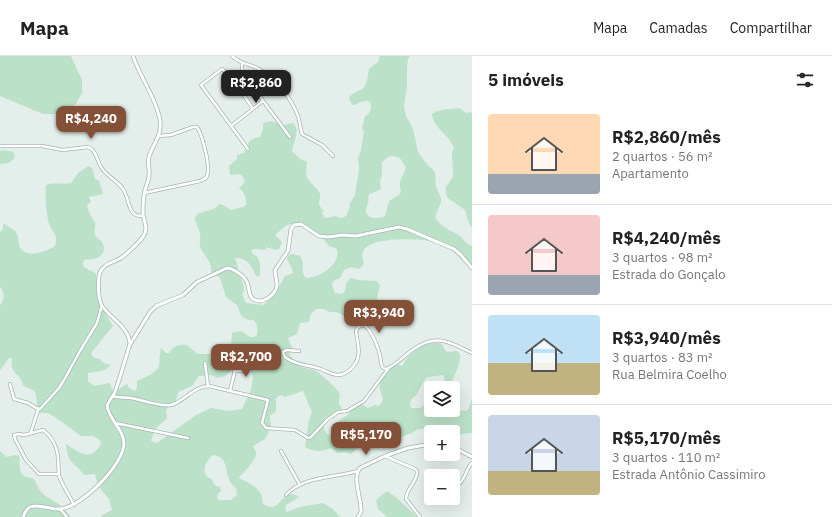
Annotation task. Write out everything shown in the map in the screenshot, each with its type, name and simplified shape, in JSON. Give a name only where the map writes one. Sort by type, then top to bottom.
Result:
[{"type":"street","points":[[31,432],[38,410],[53,395],[64,380],[97,324],[102,305],[99,275],[105,266],[110,262],[122,258],[143,237],[146,229],[144,216],[144,193],[149,175],[148,162],[149,156],[159,136],[160,126],[158,111],[133,56]]},
{"type":"street","points":[[232,56],[242,64],[256,67],[275,81],[288,96],[298,118],[302,134],[322,145],[334,156]]},
{"type":"street","points":[[242,64],[244,75],[290,137]]},
{"type":"street","points":[[248,149],[201,85],[222,69],[232,77],[253,109]]},
{"type":"street","points":[[232,77],[244,75]]},
{"type":"street","points":[[231,126],[263,101]]},
{"type":"street","points":[[144,193],[200,181],[205,179],[208,174],[203,141],[200,132],[196,127],[171,135],[159,136]]},
{"type":"street","points":[[0,146],[42,146],[63,150],[88,147],[91,148],[94,150],[101,168],[122,187],[131,211],[138,216],[144,216]]},
{"type":"street","points":[[23,517],[27,509],[32,507],[60,509],[74,505],[96,487],[110,472],[119,459],[124,441],[121,432],[107,408],[108,401],[112,396],[119,380],[130,344],[150,312],[156,306],[183,295],[197,282],[227,268],[245,278],[253,299],[260,301],[266,300],[272,296],[277,285],[275,270],[288,251],[292,226],[297,224],[304,225],[319,236],[328,237],[343,235],[356,236],[396,227],[403,228],[454,249],[461,254],[472,268]]},
{"type":"street","points":[[102,305],[125,330],[130,338],[130,344]]},
{"type":"street","points":[[299,351],[286,350],[283,352],[283,355],[291,361],[317,367],[333,374],[343,374],[352,368],[357,360],[359,351],[356,331],[359,326],[364,325],[369,330],[380,352],[383,367],[388,369]]},
{"type":"street","points":[[112,396],[170,405],[200,387],[208,386],[268,400],[262,423],[263,426],[266,428],[295,430],[308,438],[311,437],[327,420],[338,412],[347,411],[364,401],[388,369],[415,347],[434,340],[451,343],[472,353]]},
{"type":"street","points":[[205,363],[208,386]]},
{"type":"street","points":[[230,391],[236,366]]},
{"type":"street","points":[[234,371],[243,372],[245,371],[246,367]]},
{"type":"street","points":[[10,384],[14,399],[28,403],[38,410]]},
{"type":"street","points":[[115,423],[188,438]]},
{"type":"street","points":[[59,474],[39,474],[26,460],[14,435],[24,435],[43,430],[49,435],[57,449],[59,474],[74,505]]},
{"type":"street","points":[[286,495],[292,489],[300,485],[358,471],[363,466],[385,456],[408,448],[424,445]]},
{"type":"street","points":[[281,451],[300,485]]},
{"type":"street","points":[[460,451],[472,457]]},
{"type":"street","points":[[385,456],[415,468],[417,471],[416,478],[407,492],[406,499],[420,517]]},
{"type":"street","points":[[460,484],[472,464]]},
{"type":"street","points":[[358,471],[357,479],[361,509],[358,517]]},
{"type":"street","points":[[60,509],[67,517]]},
{"type":"green space","points":[[0,56],[71,56],[82,80],[82,93],[76,104],[63,114],[43,114],[0,96]]},
{"type":"green space","points":[[380,56],[410,56],[407,67],[407,85],[404,107],[406,116],[413,129],[418,152],[435,172],[436,187],[441,198],[441,202],[435,217],[443,226],[460,236],[472,246],[472,265],[462,260],[445,246],[432,241],[399,239],[377,242],[369,245],[364,250],[362,257],[364,264],[359,269],[351,267],[344,270],[340,278],[333,281],[332,285],[335,293],[342,294],[345,291],[346,283],[351,278],[377,281],[380,286],[377,301],[381,316],[380,323],[362,327],[337,312],[316,309],[311,314],[309,322],[300,323],[297,334],[288,338],[292,348],[289,355],[300,366],[314,370],[339,392],[339,404],[342,410],[340,413],[325,418],[324,421],[325,430],[329,435],[334,432],[339,421],[350,413],[350,409],[355,405],[362,404],[368,408],[375,405],[379,406],[383,400],[379,384],[383,374],[391,365],[398,364],[402,366],[409,356],[425,345],[439,343],[443,345],[447,352],[457,351],[460,354],[459,364],[454,378],[452,381],[445,381],[443,375],[428,377],[425,379],[417,394],[411,400],[411,408],[420,408],[424,405],[424,417],[460,417],[460,410],[466,411],[469,408],[472,398],[472,433],[460,435],[460,425],[424,425],[424,429],[418,429],[401,437],[384,440],[373,438],[366,441],[351,454],[344,452],[337,453],[331,448],[315,451],[305,447],[309,420],[312,412],[303,391],[285,397],[282,395],[278,396],[276,399],[276,411],[270,416],[271,427],[265,439],[253,446],[256,452],[255,458],[239,478],[257,489],[262,495],[263,504],[269,507],[274,507],[287,496],[292,495],[299,497],[286,505],[285,508],[287,512],[299,507],[323,503],[333,509],[340,517],[101,517],[112,510],[109,499],[98,486],[95,474],[84,475],[72,462],[68,456],[66,444],[80,453],[89,454],[97,450],[101,444],[100,440],[93,436],[81,436],[48,413],[38,413],[35,393],[33,390],[23,385],[22,381],[12,368],[11,358],[9,358],[0,370],[0,305],[4,296],[0,287],[0,232],[3,229],[3,223],[16,232],[20,247],[27,253],[31,254],[42,252],[55,246],[56,236],[50,227],[47,215],[46,185],[71,183],[78,173],[88,166],[92,168],[95,179],[99,181],[103,194],[89,197],[91,202],[87,205],[95,223],[94,234],[102,242],[104,250],[103,253],[97,258],[89,260],[85,259],[83,264],[86,268],[96,274],[98,298],[113,326],[91,353],[92,356],[100,359],[102,362],[111,364],[98,372],[88,373],[88,381],[94,386],[110,383],[112,390],[119,389],[127,384],[129,388],[135,391],[137,388],[137,381],[152,374],[159,367],[161,348],[166,353],[169,353],[176,346],[187,345],[196,353],[219,354],[231,344],[232,333],[241,332],[250,337],[257,335],[256,323],[253,320],[242,316],[238,306],[226,297],[220,278],[211,272],[211,265],[200,247],[200,232],[195,217],[199,213],[213,209],[220,204],[231,210],[246,205],[244,194],[239,188],[245,182],[242,175],[230,175],[229,166],[237,159],[237,155],[244,153],[250,140],[260,137],[263,129],[263,123],[271,121],[283,125],[293,123],[296,133],[292,151],[299,158],[307,162],[306,175],[320,193],[319,204],[324,211],[322,213],[324,217],[327,218],[335,216],[342,218],[346,216],[350,203],[355,195],[359,169],[358,158],[364,131],[362,128],[365,116],[369,114],[371,108],[370,102],[367,101],[352,105],[349,98],[365,86],[369,69],[378,62]],"holes":[[[392,156],[400,158],[406,168],[400,182],[401,192],[389,201],[385,216],[373,218],[368,216],[366,210],[369,201],[368,197],[370,194],[381,189],[380,181],[382,174],[382,162],[388,157]],[[291,224],[308,229],[317,236],[322,237],[329,246],[337,249],[336,260],[328,270],[317,276],[306,278],[303,273],[303,263],[300,256],[293,254],[289,255],[287,258],[293,273],[285,276],[275,295],[263,305],[246,303],[242,295],[244,291],[243,283],[238,274],[238,267],[235,258],[246,261],[251,266],[256,276],[259,277],[259,260],[251,251],[254,249],[265,250],[266,247],[276,250],[279,249],[282,242],[276,234],[287,225]],[[236,359],[244,361],[253,378],[251,390],[242,409],[229,411],[211,408],[196,415],[157,443],[151,441],[155,429],[167,418],[166,410],[170,404],[176,400],[178,392],[192,386],[199,376],[211,375],[218,378],[225,376],[232,370]],[[213,455],[223,460],[229,479],[236,488],[237,495],[231,500],[219,500],[217,498],[221,491],[220,487],[214,484],[212,479],[208,477],[204,471],[206,464]]]},
{"type":"green space","points":[[460,108],[466,113],[472,113],[472,228],[465,210],[446,195],[446,187],[453,177],[452,152],[454,149],[449,140],[435,124],[432,114],[441,110]]},
{"type":"green space","points":[[5,150],[13,152],[15,155],[14,159],[8,163],[0,164],[0,151]]},
{"type":"green space","points":[[0,451],[7,457],[15,455],[19,456],[22,474],[34,479],[44,495],[60,505],[71,517],[0,517]]},
{"type":"green space","points":[[387,491],[397,498],[417,517],[387,517],[378,509],[376,500]]}]
